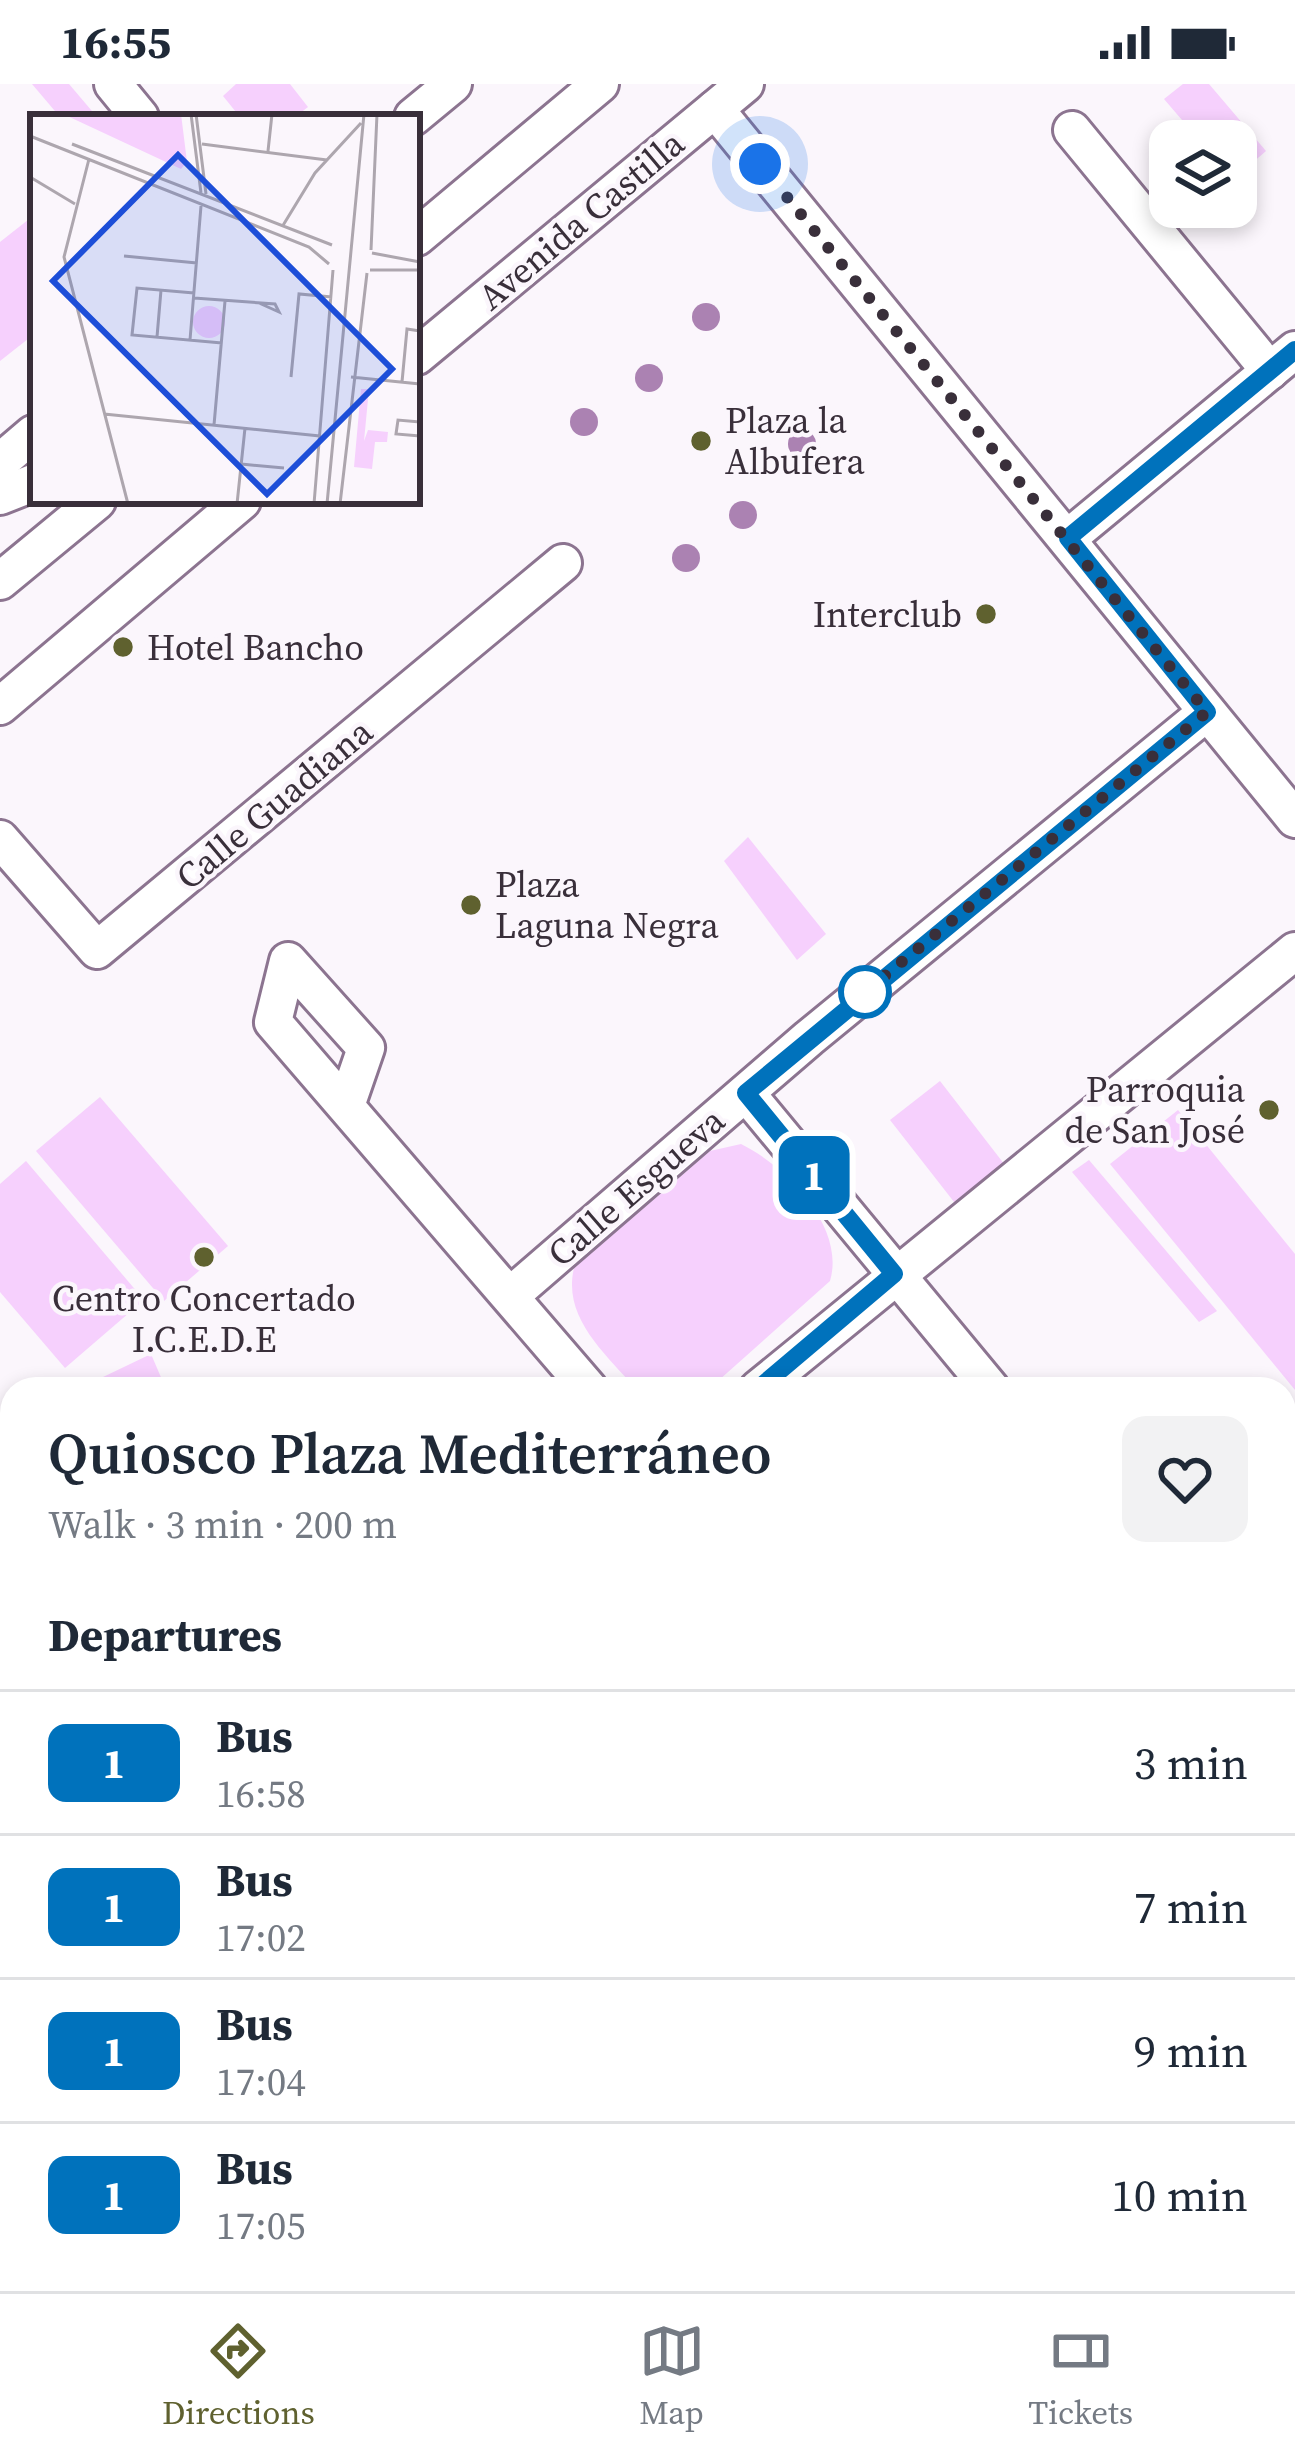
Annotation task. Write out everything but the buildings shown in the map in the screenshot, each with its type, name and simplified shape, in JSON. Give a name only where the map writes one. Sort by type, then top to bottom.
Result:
[{"type":"street","points":[[113,84],[138,114]]},
{"type":"street","points":[[417,114],[453,84]]},
{"type":"street","points":[[420,234],[600,84]]},
{"type":"street","name":"Avenida Castilla","points":[[420,354],[745,84]]},
{"type":"street","points":[[716,109],[1295,819]]},
{"type":"street","points":[[1068,538],[1282,361],[1072,130]]},
{"type":"street","points":[[0,462],[30,437]]},
{"type":"street","points":[[0,496],[30,484]]},
{"type":"street","points":[[0,580],[93,504]]},
{"type":"street","points":[[0,706],[238,504]]},
{"type":"street","name":"Calle Guadiana","points":[[0,839],[97,950],[563,563]]},
{"type":"street","name":"Calle Esgueva","points":[[510,1296],[746,1093],[1207,712]]},
{"type":"street","points":[[772,1377],[1295,951]]},
{"type":"street","points":[[746,1093],[981,1377]]},
{"type":"street","points":[[346,1106],[580,1377]]},
{"type":"shaded area","points":[[32,84],[69,84],[94,114],[57,114]]},
{"type":"shaded area","points":[[236,84],[290,84],[308,107],[299,114],[238,114],[223,96]]},
{"type":"shaded area","points":[[1183,84],[1209,84],[1240,120],[1182,120],[1164,99]]},
{"type":"shaded area","points":[[30,218],[30,337],[0,361],[0,242]]},
{"type":"shaded area","points":[[748,837],[826,934],[797,960],[724,861]]},
{"type":"shaded area","points":[[940,1081],[1008,1169],[958,1207],[890,1120]]},
{"type":"shaded area","points":[[100,1097],[228,1246],[164,1301],[36,1151]]},
{"type":"shaded area","points":[[1178,1110],[1295,1254],[1295,1377],[1284,1377],[1110,1164]]},
{"type":"shaded area","points":[[741,1144],[793,1183],[821,1220],[829,1240],[830,1281],[722,1377],[625,1377],[580,1319],[572,1286],[574,1268],[710,1151]]},
{"type":"shaded area","points":[[1089,1160],[1217,1311],[1199,1322],[1072,1172]]},
{"type":"shaded area","points":[[26,1161],[144,1300],[65,1368],[0,1292],[0,1184]]},
{"type":"shaded area","points":[[151,1354],[161,1377],[103,1377]]},
{"type":"bus line","name":"1","points":[[772,1377],[894,1274],[746,1093],[1207,712],[1068,538],[1295,350]]},
{"type":"place","name":"Plaza la Albufera","points":[[701,441]]},
{"type":"place","name":"Interclub","points":[[986,614]]},
{"type":"place","name":"Hotel Bancho","points":[[123,647]]},
{"type":"place","name":"Plaza Laguna Negra","points":[[471,905]]},
{"type":"place","name":"Parroquia de San José","points":[[1269,1110]]},
{"type":"place","name":"Centro Concertado I.C.E.D.E","points":[[204,1257]]},
{"type":"route","points":[[760,164],[1207,712],[865,992]]}]
